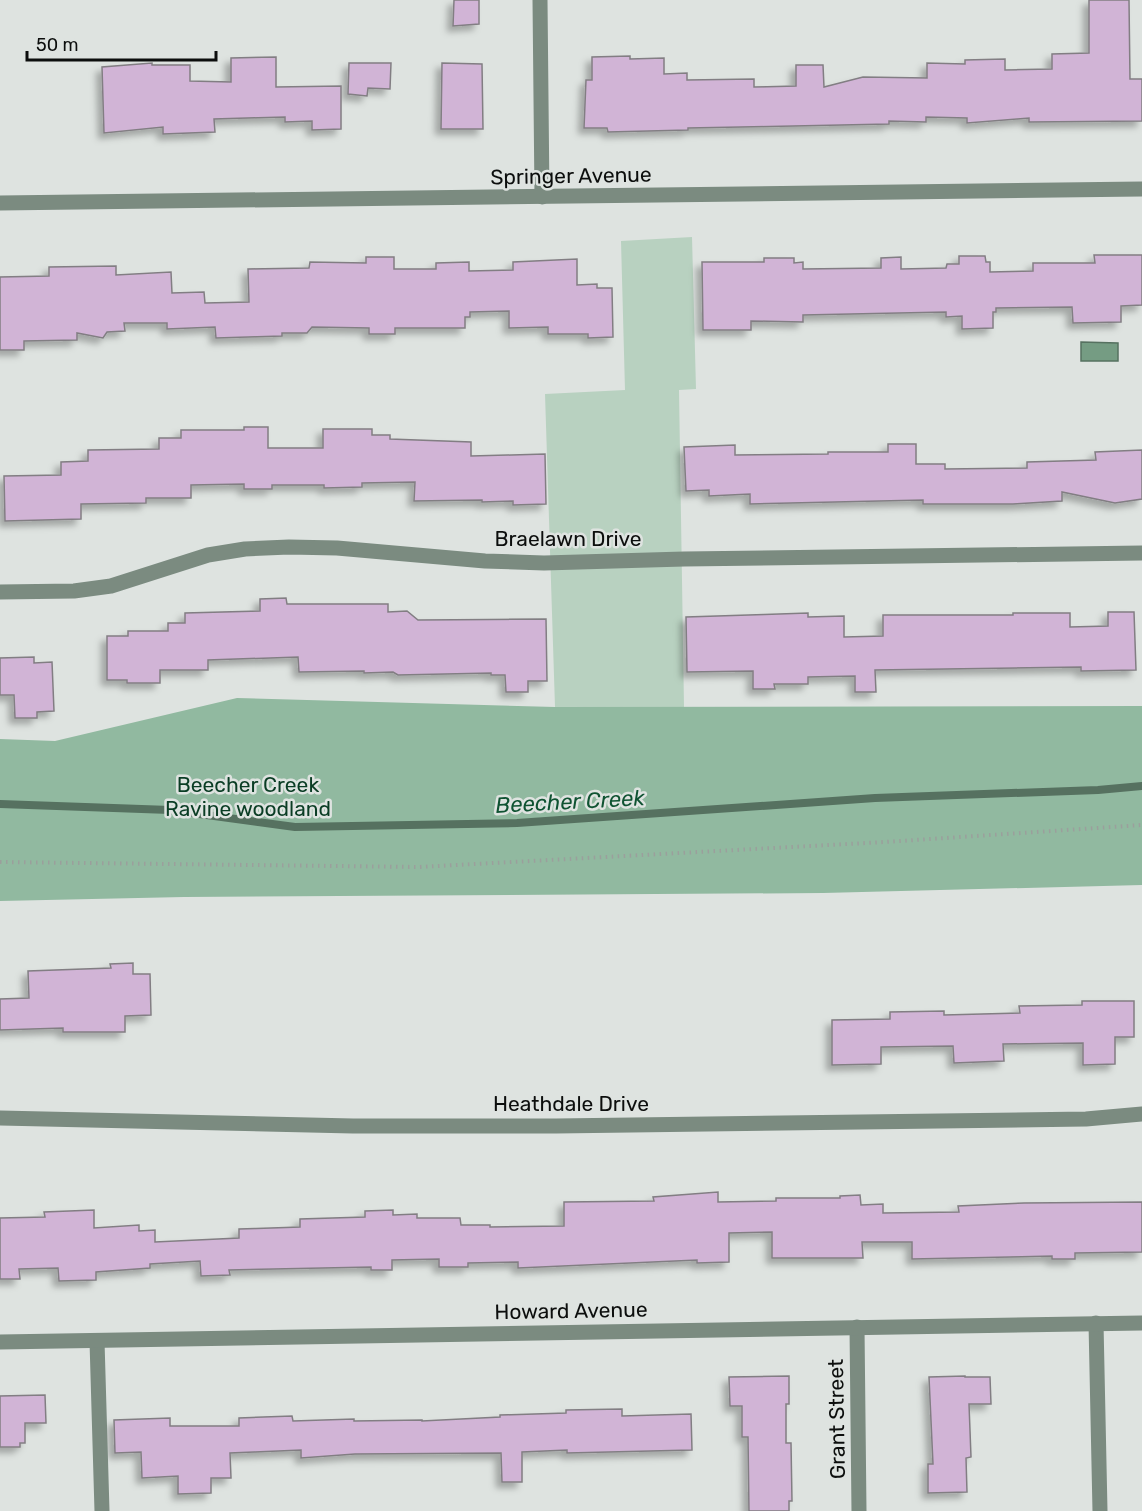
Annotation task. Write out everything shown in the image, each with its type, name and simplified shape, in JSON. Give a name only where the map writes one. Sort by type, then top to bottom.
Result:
[{"type":"street","points":[[540,0],[542,197]]},
{"type":"street","name":"Springer Avenue","points":[[0,203],[1142,189]]},
{"type":"street","name":"Braelawn Drive","points":[[0,592],[74,591],[111,586],[208,555],[245,549],[289,547],[337,548],[485,561],[544,563],[1142,553]]},
{"type":"street","name":"Heathdale Drive","points":[[0,1118],[353,1126],[556,1126],[1086,1119],[1142,1114]]},
{"type":"street","points":[[1096,1323],[1100,1511]]},
{"type":"street","name":"Howard Avenue","points":[[0,1342],[1142,1323]]},
{"type":"street","name":"Grant Street","points":[[856,1327],[859,1511]]},
{"type":"street","points":[[97,1341],[102,1511]]},
{"type":"path","points":[[0,862],[419,867],[885,842],[1142,825]]},
{"type":"shaded area","points":[[692,237],[696,389],[679,390],[684,707],[555,707],[545,394],[625,390],[621,241]]},
{"type":"shaded area","points":[[1081,342],[1118,343],[1118,361],[1081,361]]},
{"type":"green space","name":"Beecher Creek Ravine woodland","points":[[237,698],[555,707],[1142,706],[1142,885],[823,893],[184,897],[0,901],[0,739],[55,741]]},
{"type":"building","points":[[454,0],[479,0],[479,24],[453,26]]},
{"type":"building","points":[[1089,0],[1129,0],[1130,79],[1142,79],[1142,121],[1029,122],[1029,118],[967,123],[967,118],[926,117],[926,122],[889,121],[889,124],[608,132],[607,128],[584,128],[586,80],[592,80],[592,57],[664,58],[664,74],[687,73],[687,80],[754,79],[754,87],[796,86],[796,65],[823,65],[824,87],[863,77],[927,78],[927,63],[965,64],[965,60],[1005,59],[1005,70],[1052,69],[1052,54],[1089,53]]},
{"type":"building","points":[[276,57],[276,87],[341,86],[341,129],[312,130],[312,121],[285,122],[285,117],[214,119],[215,132],[163,134],[163,127],[104,133],[102,67],[152,63],[152,65],[190,65],[190,81],[231,82],[231,58]]},
{"type":"building","points":[[349,63],[391,63],[390,89],[368,88],[367,96],[348,94]]},
{"type":"building","points":[[442,63],[482,64],[483,129],[441,129]]},
{"type":"building","points":[[1094,255],[1142,255],[1142,305],[1121,306],[1121,322],[1073,323],[1072,307],[996,308],[996,312],[993,312],[993,328],[962,329],[962,316],[946,317],[946,312],[803,315],[803,322],[751,321],[751,330],[703,330],[702,262],[764,262],[764,258],[794,258],[794,263],[803,262],[803,269],[881,268],[881,258],[901,257],[901,269],[946,268],[947,264],[959,264],[959,256],[985,256],[986,262],[990,262],[990,272],[1033,271],[1033,263],[1095,263]]},
{"type":"building","points":[[366,257],[394,257],[394,269],[436,269],[436,263],[469,262],[469,271],[513,270],[513,262],[577,259],[577,285],[597,284],[597,288],[612,288],[613,337],[588,338],[588,334],[548,334],[548,327],[509,328],[509,311],[470,312],[470,317],[465,317],[465,328],[395,328],[395,334],[369,334],[369,328],[312,327],[307,333],[282,333],[282,336],[216,338],[215,327],[167,329],[167,323],[124,323],[125,331],[107,332],[103,338],[77,333],[77,340],[24,341],[24,350],[0,350],[0,277],[49,276],[49,267],[116,266],[116,275],[171,272],[172,293],[204,292],[205,303],[249,302],[248,269],[309,268],[310,262],[366,263]]},
{"type":"building","points":[[244,427],[268,427],[268,448],[323,448],[323,429],[372,429],[372,435],[390,435],[390,439],[471,442],[471,456],[545,454],[546,504],[513,505],[513,501],[482,502],[482,500],[414,501],[415,482],[362,483],[362,487],[324,488],[324,485],[272,485],[272,489],[244,489],[244,484],[191,485],[191,498],[146,498],[146,503],[81,504],[81,519],[5,521],[4,476],[61,475],[61,462],[88,461],[88,450],[159,449],[159,438],[181,438],[181,430],[244,430]]},
{"type":"building","points":[[888,444],[916,444],[916,464],[945,464],[945,469],[1027,468],[1027,462],[1096,460],[1095,452],[1142,450],[1142,499],[1115,503],[1062,492],[1062,501],[1013,504],[923,504],[923,500],[750,504],[750,494],[709,496],[709,490],[686,491],[684,447],[735,445],[735,455],[828,454],[828,452],[888,452]]},
{"type":"building","points":[[286,598],[287,604],[388,604],[388,612],[407,611],[418,620],[546,619],[547,681],[528,681],[528,692],[506,692],[505,675],[491,675],[491,673],[398,675],[393,672],[364,673],[364,671],[299,672],[298,657],[208,660],[208,670],[160,670],[160,683],[127,683],[127,680],[107,680],[107,636],[128,636],[128,631],[168,631],[168,623],[185,623],[185,613],[260,611],[260,599]]},
{"type":"building","points":[[1108,612],[1134,612],[1136,670],[1081,671],[1081,667],[875,670],[876,692],[855,692],[855,676],[808,677],[808,684],[774,684],[775,689],[753,689],[753,671],[687,672],[686,617],[808,613],[808,617],[844,616],[844,637],[883,636],[883,615],[1070,613],[1070,627],[1108,626]]},
{"type":"building","points":[[34,657],[34,663],[52,662],[54,711],[37,712],[37,718],[15,718],[14,695],[0,695],[0,658]]},
{"type":"building","points":[[133,963],[133,974],[150,974],[151,1015],[125,1016],[125,1032],[63,1032],[63,1028],[0,1030],[0,999],[29,998],[28,971],[111,968],[110,964]]},
{"type":"building","points":[[1082,1001],[1134,1001],[1134,1037],[1115,1037],[1115,1064],[1083,1065],[1083,1043],[1003,1044],[1004,1061],[954,1063],[953,1046],[881,1047],[881,1064],[832,1065],[832,1020],[890,1019],[890,1012],[944,1011],[944,1015],[1020,1013],[1019,1006],[1082,1005]]},
{"type":"building","points":[[718,1192],[718,1202],[776,1201],[776,1198],[840,1198],[840,1196],[860,1195],[861,1205],[883,1204],[883,1213],[959,1212],[958,1206],[1024,1203],[1142,1202],[1142,1252],[1075,1253],[1075,1259],[1052,1259],[1052,1256],[912,1259],[912,1242],[862,1242],[863,1258],[772,1258],[772,1232],[729,1233],[729,1262],[697,1263],[697,1260],[518,1268],[518,1262],[468,1263],[468,1267],[439,1267],[439,1259],[392,1260],[392,1270],[371,1270],[371,1267],[229,1270],[230,1275],[201,1276],[200,1261],[150,1264],[150,1268],[96,1272],[96,1280],[59,1281],[58,1268],[19,1269],[20,1279],[0,1279],[0,1218],[45,1217],[44,1212],[94,1210],[94,1228],[139,1225],[139,1231],[155,1230],[155,1242],[239,1238],[239,1229],[300,1227],[300,1219],[365,1217],[365,1211],[393,1210],[393,1215],[417,1214],[417,1218],[460,1218],[461,1225],[564,1226],[564,1202],[654,1201],[653,1197]]},
{"type":"building","points":[[789,1376],[786,1443],[791,1443],[792,1501],[789,1501],[789,1511],[749,1511],[748,1437],[742,1437],[742,1406],[730,1406],[729,1377]]},
{"type":"building","points":[[929,1377],[990,1377],[991,1404],[969,1404],[971,1457],[966,1458],[967,1492],[928,1493],[928,1464],[933,1464]]},
{"type":"building","points":[[45,1395],[46,1423],[25,1423],[25,1443],[20,1443],[20,1447],[0,1447],[0,1396]]},
{"type":"building","points":[[622,1409],[622,1416],[691,1414],[692,1450],[522,1452],[522,1482],[502,1482],[501,1453],[355,1454],[301,1458],[301,1450],[230,1453],[231,1478],[211,1478],[211,1493],[178,1494],[178,1476],[142,1478],[141,1452],[115,1453],[114,1420],[170,1418],[170,1426],[239,1426],[239,1418],[292,1416],[293,1421],[354,1419],[354,1421],[422,1421],[566,1413],[566,1410]]},
{"type":"waterway","name":"Beecher Creek","points":[[0,804],[170,810],[295,827],[517,823],[875,798],[1098,790],[1142,786]]}]
